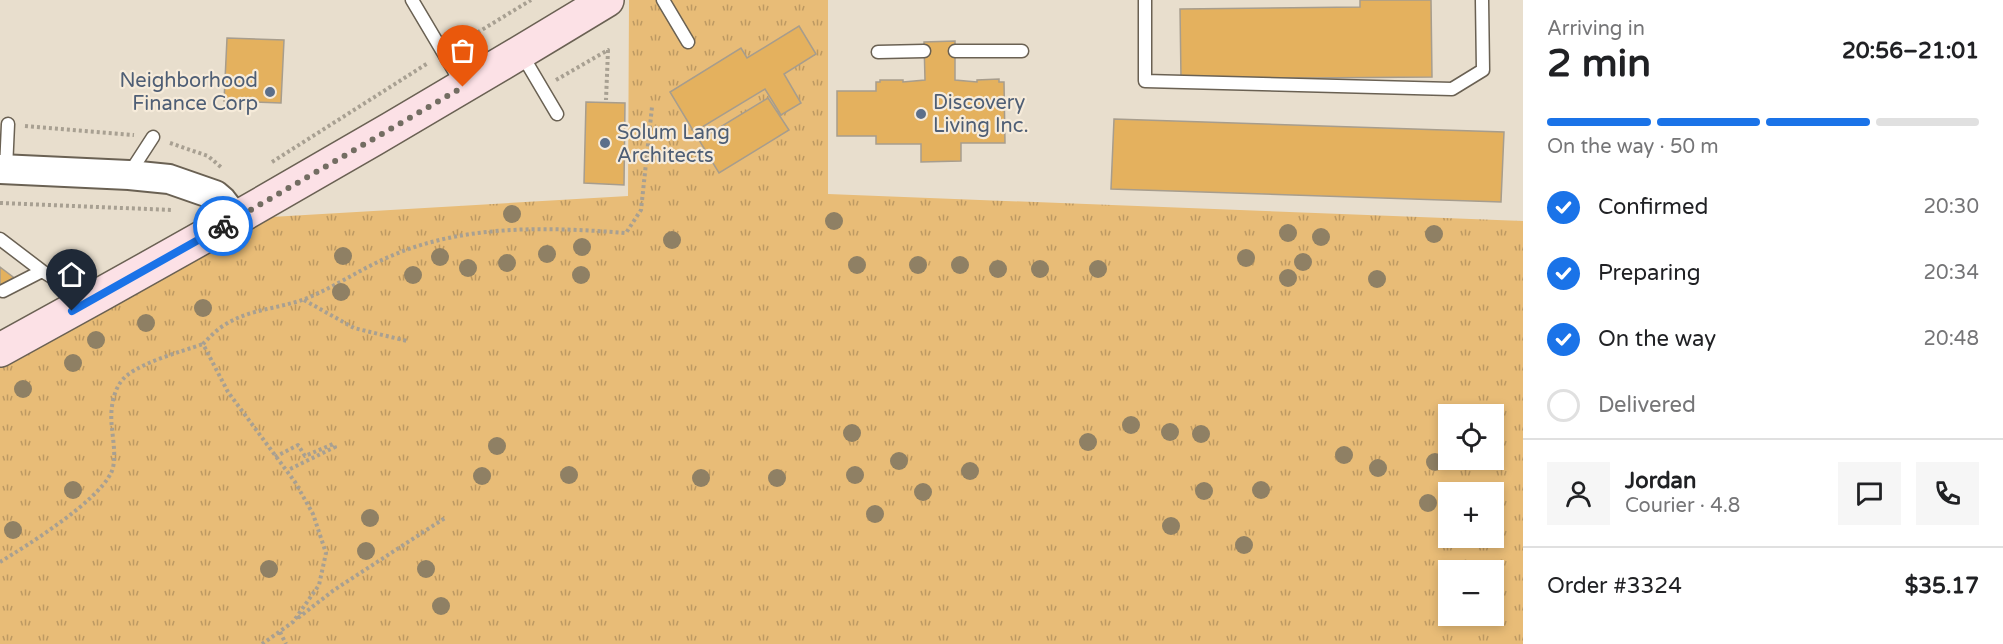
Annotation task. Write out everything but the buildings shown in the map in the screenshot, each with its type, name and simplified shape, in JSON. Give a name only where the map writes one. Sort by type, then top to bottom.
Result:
[{"type":"main road","points":[[0,350],[236,219],[607,0]]},
{"type":"street","points":[[3,169],[219,182],[222,201],[236,219]]},
{"type":"lane","points":[[412,0],[463,87]]},
{"type":"lane","points":[[663,0],[688,42]]},
{"type":"lane","points":[[1144,0],[1145,81],[1452,89],[1483,70],[1482,0]]},
{"type":"lane","points":[[878,52],[924,51]]},
{"type":"lane","points":[[955,51],[1022,51]]},
{"type":"lane","points":[[521,52],[557,114]]},
{"type":"lane","points":[[3,169],[8,124]]},
{"type":"lane","points":[[129,175],[153,137]]},
{"type":"lane","points":[[0,239],[42,271],[90,301]]},
{"type":"lane","points":[[3,291],[42,271]]},
{"type":"path","points":[[268,164],[531,0]]},
{"type":"path","points":[[542,88],[608,50],[606,100]]},
{"type":"path","points":[[0,562],[61,521],[96,493],[112,472],[114,452],[111,421],[114,399],[121,381],[132,372],[202,344],[222,326],[245,314],[303,299],[345,281],[391,256],[433,242],[484,232],[537,229],[626,233],[641,210],[652,107]]},
{"type":"path","points":[[0,204],[182,211],[219,182],[208,156],[153,137],[8,124]]},
{"type":"path","points":[[303,299],[354,328],[406,340]]},
{"type":"path","points":[[202,344],[228,392],[295,482],[313,514],[326,553],[319,585],[293,622]]},
{"type":"path","points":[[275,457],[298,444],[305,456],[333,444],[335,447],[288,470]]},
{"type":"path","points":[[262,644],[334,590],[444,518]]},
{"type":"path","points":[[280,632],[286,644]]},
{"type":"green space","points":[[629,0],[828,0],[828,194],[1523,221],[1523,644],[0,644],[0,350],[236,219],[628,196]]},
{"type":"way so far","points":[[223,226],[463,87]]},
{"type":"place","name":"Neighborhood Finance Corp","points":[[270,92]]},
{"type":"place","name":"Discovery Living Inc.","points":[[921,114]]},
{"type":"place","name":"Solum Lang Architects","points":[[605,143]]},
{"type":"route","points":[[72,311],[223,226]]}]
